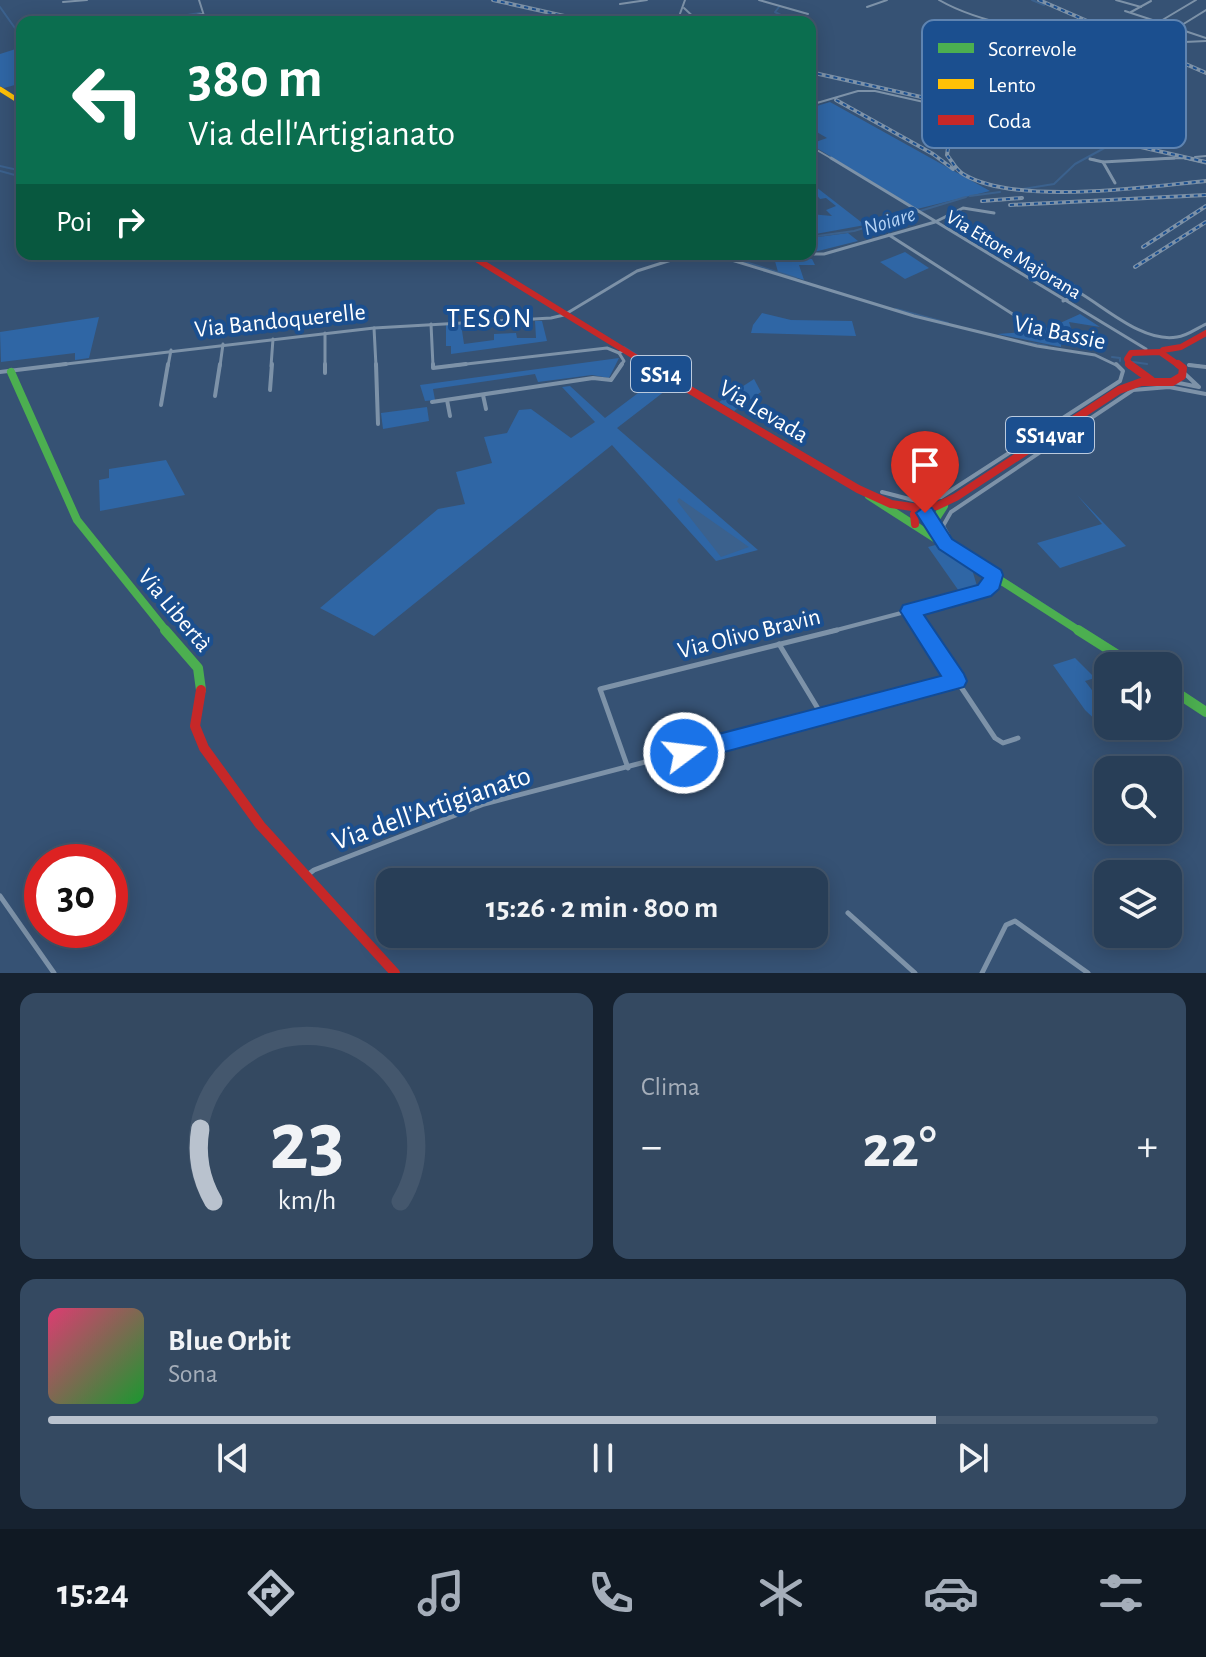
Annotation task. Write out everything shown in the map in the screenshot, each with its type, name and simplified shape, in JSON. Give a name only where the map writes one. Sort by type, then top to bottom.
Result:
[{"type":"main road","name":"Via Levada","points":[[477,260],[621,352],[858,489],[979,566],[990,580],[1006,583],[1113,652]]},
{"type":"main road","points":[[1179,363],[1181,352],[1188,344],[1206,333]]},
{"type":"main road","points":[[1158,351],[1188,344]]},
{"type":"main road","points":[[1131,369],[1127,361],[1130,354],[1146,349],[1158,351],[1186,369],[1180,378],[1172,382]]},
{"type":"main road","name":"SS14var","points":[[1119,390],[1131,369],[1151,380]]},
{"type":"main road","name":"Via Libertà","points":[[11,372],[77,520],[111,566],[198,668],[202,684],[195,726],[204,748],[260,825],[395,973]]},
{"type":"main road","name":"SS14var","points":[[919,508],[949,501],[1119,390],[1151,380],[1172,382]]},
{"type":"main road","name":"SS14","points":[[858,489],[891,504],[919,508]]},
{"type":"main road","points":[[932,524],[949,501]]},
{"type":"main road","name":"Via Levada","points":[[919,508],[946,544]]},
{"type":"main road","points":[[917,527],[913,517],[919,508]]},
{"type":"main road","points":[[1182,696],[1206,712]]},
{"type":"street","points":[[63,2],[87,0]]},
{"type":"street","points":[[190,16],[203,14],[199,0]]},
{"type":"street","points":[[620,4],[647,0]]},
{"type":"street","points":[[680,16],[685,0]]},
{"type":"street","points":[[759,0],[808,14]]},
{"type":"street","points":[[867,7],[887,0]]},
{"type":"street","points":[[939,0],[954,9],[1005,20]]},
{"type":"street","points":[[1116,0],[1141,7]]},
{"type":"street","points":[[1131,12],[1150,0]]},
{"type":"street","points":[[1162,20],[1196,0]]},
{"type":"street","points":[[684,8],[693,16]]},
{"type":"street","points":[[1186,22],[1206,10]]},
{"type":"street","points":[[1125,11],[1153,20]]},
{"type":"street","points":[[1186,32],[1206,40]]},
{"type":"street","points":[[1186,41],[1206,40]]},
{"type":"street","points":[[816,103],[858,91],[875,91],[922,102]]},
{"type":"street","name":"Via Ettore Majorana","points":[[816,150],[1146,349]]},
{"type":"street","points":[[1195,157],[1206,156]]},
{"type":"street","points":[[1090,159],[1103,162],[1183,158],[1206,163]]},
{"type":"street","points":[[1103,162],[1115,183]]},
{"type":"street","points":[[816,255],[935,222],[963,208],[994,213]]},
{"type":"street","points":[[889,235],[1022,320]]},
{"type":"street","points":[[1020,258],[1074,286],[1143,331],[1163,338],[1180,337],[1206,324]]},
{"type":"street","points":[[564,315],[637,271],[671,260]]},
{"type":"street","name":"Via Bassie","points":[[731,260],[882,307],[1021,342],[1106,358],[1123,371],[1120,381],[941,497],[917,501],[882,492]]},
{"type":"street","points":[[1063,301],[1081,293]]},
{"type":"street","name":"Via Bandoquerelle","points":[[0,372],[374,328],[544,319],[564,315]]},
{"type":"street","points":[[431,324],[433,368],[607,348],[621,352],[624,361],[611,380],[593,378],[432,402]]},
{"type":"street","points":[[374,328],[378,424]]},
{"type":"street","points":[[325,333],[325,373]]},
{"type":"street","points":[[1121,336],[1129,344],[1130,354]]},
{"type":"street","points":[[270,390],[273,339]]},
{"type":"street","points":[[215,396],[223,344]]},
{"type":"street","points":[[161,405],[171,350]]},
{"type":"street","points":[[1186,369],[1206,367]]},
{"type":"street","points":[[1186,369],[1206,392]]},
{"type":"street","points":[[1172,382],[1199,387]]},
{"type":"street","points":[[946,544],[948,535],[943,526],[951,512],[1133,390],[1143,386],[1206,392]]},
{"type":"street","points":[[483,395],[486,409]]},
{"type":"street","points":[[447,400],[450,416]]},
{"type":"street","name":"Via Olivo Bravin","points":[[628,768],[600,689],[981,592],[990,580]]},
{"type":"street","points":[[911,611],[998,741],[1003,743],[1018,738]]},
{"type":"street","points":[[779,644],[823,717]]},
{"type":"street","name":"Via dell'Artigianato","points":[[306,876],[314,870],[484,804],[956,681]]},
{"type":"street","points":[[0,896],[54,973]]},
{"type":"street","points":[[848,913],[915,973]]},
{"type":"street","points":[[982,973],[1006,925],[1015,921],[1088,973]]},
{"type":"shaded area","points":[[16,49],[16,85],[0,86],[0,54]]},
{"type":"shaded area","points":[[830,102],[990,191],[917,209],[816,148],[816,142],[827,138],[816,132],[816,106]]},
{"type":"shaded area","points":[[816,187],[865,225],[816,234],[816,215],[832,216],[826,210],[836,206],[826,198],[820,199]]},
{"type":"shaded area","points":[[848,233],[858,241],[816,252],[816,237]]},
{"type":"shaded area","points":[[905,252],[929,268],[905,279],[880,262]]},
{"type":"shaded area","points":[[775,260],[812,260],[815,265],[799,265],[804,280],[778,272]]},
{"type":"shaded area","points":[[762,313],[791,320],[852,321],[856,336],[751,333]]},
{"type":"shaded area","points":[[1080,314],[1100,327],[1069,322],[1073,334],[1062,332],[1061,347],[997,334],[1039,331],[1033,326],[1049,328]]},
{"type":"shaded area","points":[[99,317],[89,358],[75,360],[75,353],[1,362],[0,332]]},
{"type":"shaded area","points":[[535,321],[542,321],[547,341],[451,354],[451,346],[446,346],[446,325],[461,324],[464,344],[494,340],[494,334],[516,333],[517,338],[536,338]]},
{"type":"shaded area","points":[[619,358],[609,378],[592,375],[538,382],[535,374],[433,389],[435,400],[425,401],[420,385]]},
{"type":"shaded area","points":[[754,379],[761,392],[734,411],[719,402]]},
{"type":"shaded area","points":[[654,381],[665,391],[617,428],[758,550],[716,561],[612,445],[374,636],[320,608],[438,509],[465,504],[456,472],[492,463],[484,437],[507,433],[519,410],[531,409],[571,438],[595,422],[562,387],[570,386],[605,418]]},
{"type":"shaded area","points":[[427,407],[429,421],[383,429],[381,413]]},
{"type":"shaded area","points":[[166,460],[185,495],[100,511],[99,480],[109,478],[109,469]]},
{"type":"shaded area","points":[[1077,495],[1126,546],[1060,568],[1037,543],[1102,524]]},
{"type":"shaded area","points":[[679,498],[749,547],[721,557],[677,501]]},
{"type":"shaded area","points":[[939,544],[971,566],[977,586],[961,594],[928,547]]},
{"type":"shaded area","points":[[1075,658],[1094,677],[1085,681],[1094,693],[1094,718],[1085,710],[1053,665]]},
{"type":"waterway","points":[[1032,0],[1044,5]]},
{"type":"waterway","points":[[0,7],[16,30]]},
{"type":"waterway","points":[[779,7],[775,12],[783,16]]},
{"type":"waterway","points":[[181,16],[200,13]]},
{"type":"waterway","name":"Noiare","points":[[1023,189],[1054,184],[1075,164],[1104,148]]},
{"type":"waterway","points":[[0,166],[16,170]]},
{"type":"waterway","points":[[0,171],[16,175]]},
{"type":"waterway","name":"Noiare","points":[[970,196],[1000,192]]},
{"type":"waterway","name":"Noiare","points":[[816,236],[854,231],[966,197]]},
{"type":"waterway","points":[[739,260],[796,278]]},
{"type":"waterway","points":[[896,309],[948,323]]},
{"type":"waterway","points":[[1030,343],[1047,346]]},
{"type":"waterway","points":[[624,347],[650,363]]},
{"type":"waterway","points":[[1112,357],[1120,358],[1120,361]]},
{"type":"waterway","points":[[1133,362],[1147,364]]},
{"type":"waterway","points":[[655,366],[662,370]]},
{"type":"waterway","points":[[996,574],[1087,632]]},
{"type":"waterway","points":[[1084,630],[1116,650]]},
{"type":"waterway","points":[[1182,692],[1206,708]]},
{"type":"railway","points":[[493,0],[564,16]]},
{"type":"railway","points":[[1039,0],[1085,20]]},
{"type":"railway","points":[[1186,64],[1206,73]]},
{"type":"railway","points":[[816,73],[922,97]]},
{"type":"railway","points":[[836,100],[922,148]]},
{"type":"railway","points":[[922,148],[953,169]]},
{"type":"railway","points":[[948,148],[947,155],[963,174],[986,184],[1015,189],[1081,192],[1206,181]]},
{"type":"railway","points":[[1145,148],[1206,162]]},
{"type":"railway","points":[[1010,205],[1206,195]]},
{"type":"railway","points":[[982,201],[1022,198]]},
{"type":"railway","points":[[1143,247],[1206,206]]},
{"type":"railway","points":[[1135,267],[1206,222]]},
{"type":"traffic: fast","points":[[11,372],[77,520],[111,566],[198,668],[201,690]]},
{"type":"traffic: fast","points":[[869,496],[1113,652]]},
{"type":"traffic: fast","points":[[933,523],[944,506]]},
{"type":"traffic: fast","points":[[1182,696],[1206,712]]},
{"type":"traffic: slow","points":[[0,89],[16,99]]},
{"type":"traffic: jam","points":[[477,260],[585,328],[858,489],[891,504],[919,508]]},
{"type":"traffic: jam","points":[[1163,350],[1181,347],[1206,333]]},
{"type":"traffic: jam","points":[[919,508],[937,506],[956,497],[1119,390],[1141,382],[1172,382],[1182,376],[1183,368],[1160,352],[1131,353],[1127,359],[1130,367],[1151,380]]},
{"type":"traffic: jam","points":[[915,524],[914,514],[919,508],[928,516],[942,540]]},
{"type":"traffic: jam","points":[[201,690],[195,726],[204,748],[260,825],[395,973]]},
{"type":"district","name":"TESON","points":[[490,317]]},
{"type":"route","points":[[684,753],[956,681],[911,611],[984,591],[992,583],[994,575],[946,544],[925,513]]}]
